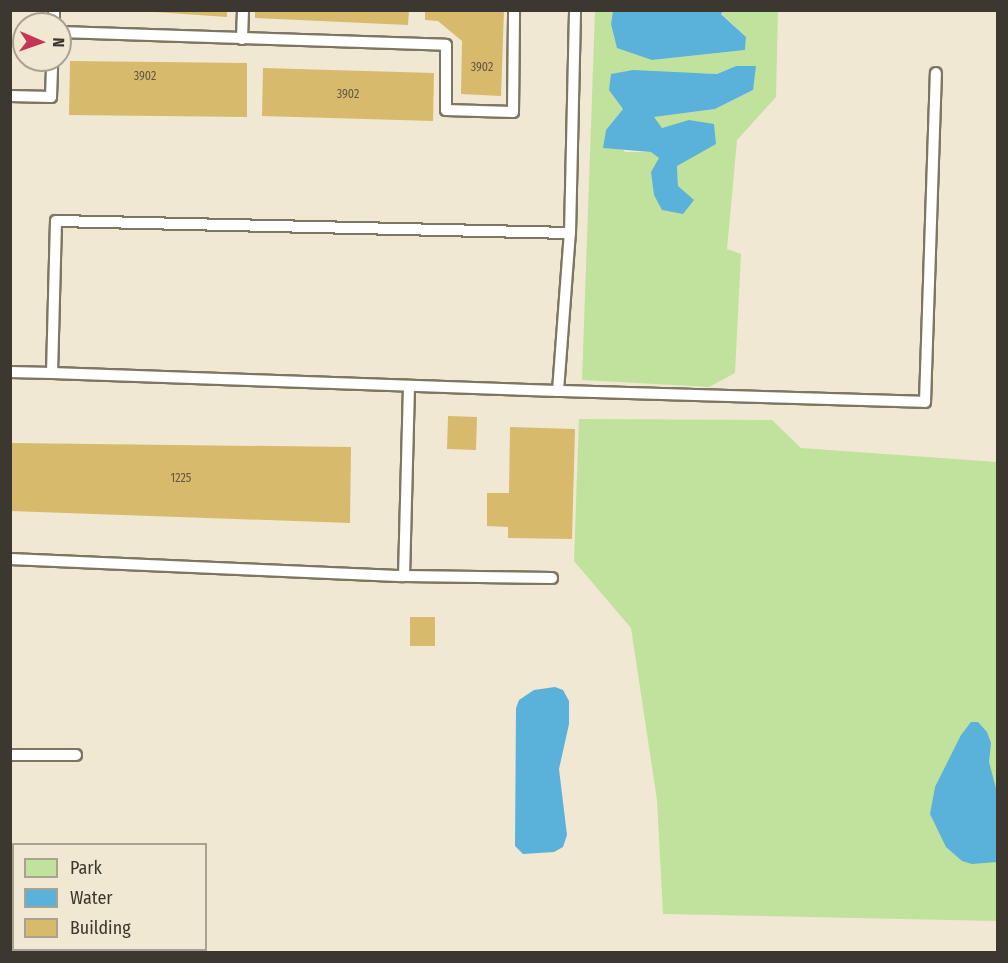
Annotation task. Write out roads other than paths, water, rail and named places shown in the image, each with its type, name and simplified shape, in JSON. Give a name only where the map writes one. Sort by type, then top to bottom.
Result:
[{"type":"highway","points":[[95,951],[128,952]]},
{"type":"lane","points":[[242,39],[243,10]]},
{"type":"lane","points":[[72,32],[446,45],[446,110],[513,112],[514,10]]},
{"type":"lane","points":[[558,391],[570,233],[575,10]]},
{"type":"lane","points":[[10,96],[51,97],[52,72]]},
{"type":"lane","points":[[10,372],[925,402],[936,73]]},
{"type":"lane","points":[[52,373],[56,221],[570,233]]},
{"type":"lane","points":[[404,576],[409,386]]},
{"type":"lane","points":[[10,559],[404,576],[552,578]]},
{"type":"lane","points":[[10,755],[76,755]]},
{"type":"water","points":[[613,11],[723,11],[721,14],[746,37],[745,50],[652,60],[617,48],[611,24]]},
{"type":"water","points":[[736,66],[756,66],[753,90],[715,109],[654,117],[662,128],[689,120],[714,124],[716,144],[677,166],[678,186],[694,200],[683,214],[662,210],[654,195],[651,172],[659,158],[651,152],[603,148],[606,130],[623,109],[609,90],[611,74],[633,70],[717,74]]},
{"type":"water","points":[[555,687],[563,690],[569,701],[569,724],[559,769],[567,835],[563,847],[554,852],[523,854],[515,846],[516,708],[519,700],[534,690]]},
{"type":"water","points":[[971,722],[978,722],[987,732],[991,743],[989,762],[998,796],[997,862],[972,864],[962,861],[946,847],[930,814],[935,787],[961,735]]}]
